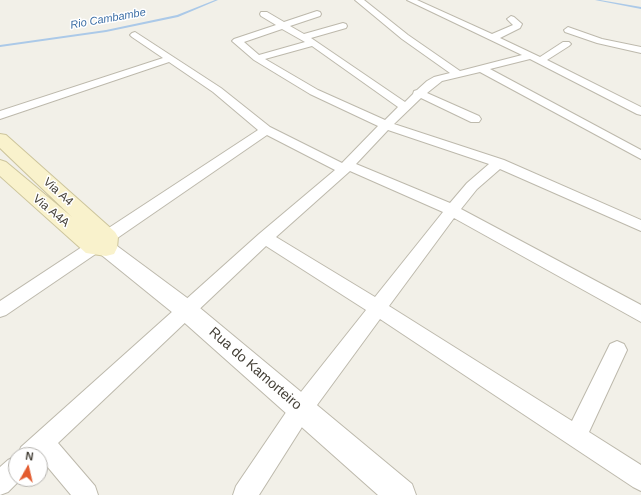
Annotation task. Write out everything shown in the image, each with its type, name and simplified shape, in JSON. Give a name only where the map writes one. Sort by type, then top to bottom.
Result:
[{"type":"main road","name":"Via A4","points":[[0,139],[102,244]]},
{"type":"main road","name":"Via A4A","points":[[0,166],[102,244]]},
{"type":"street","points":[[359,0],[405,37],[458,74]]},
{"type":"street","points":[[411,0],[535,58],[641,112]]},
{"type":"street","points":[[264,14],[313,43],[405,107]]},
{"type":"street","points":[[317,14],[237,42],[257,58],[314,92],[386,125],[499,163],[641,226]]},
{"type":"street","points":[[492,38],[518,26],[518,24],[511,19]]},
{"type":"street","points":[[303,37],[343,26]]},
{"type":"street","points":[[568,30],[600,41],[641,50]]},
{"type":"street","points":[[135,36],[217,90],[266,130],[346,167],[452,210],[641,314]]},
{"type":"street","points":[[257,58],[313,43]]},
{"type":"street","points":[[37,447],[265,238],[346,167],[418,93],[431,82],[458,74],[535,58],[566,44]]},
{"type":"street","points":[[0,116],[170,59]]},
{"type":"street","points":[[482,69],[534,99],[641,155]]},
{"type":"street","points":[[418,93],[475,119]]},
{"type":"street","points":[[0,310],[102,244],[266,130]]},
{"type":"street","points":[[245,495],[301,409],[452,210],[472,186],[499,163]]},
{"type":"street","points":[[265,238],[378,308],[641,479]]},
{"type":"street","name":"Rua do Kamorteiro","points":[[102,244],[186,310],[400,495]]},
{"type":"street","points":[[576,436],[617,350]]},
{"type":"street","points":[[48,459],[86,495]]},
{"type":"street","points":[[0,484],[8,476]]},
{"type":"waterway","name":"Rio Cambambe","points":[[0,46],[106,31],[178,16],[217,0]]},
{"type":"waterway","name":"Rio Cambambe","points":[[596,0],[641,8]]}]
